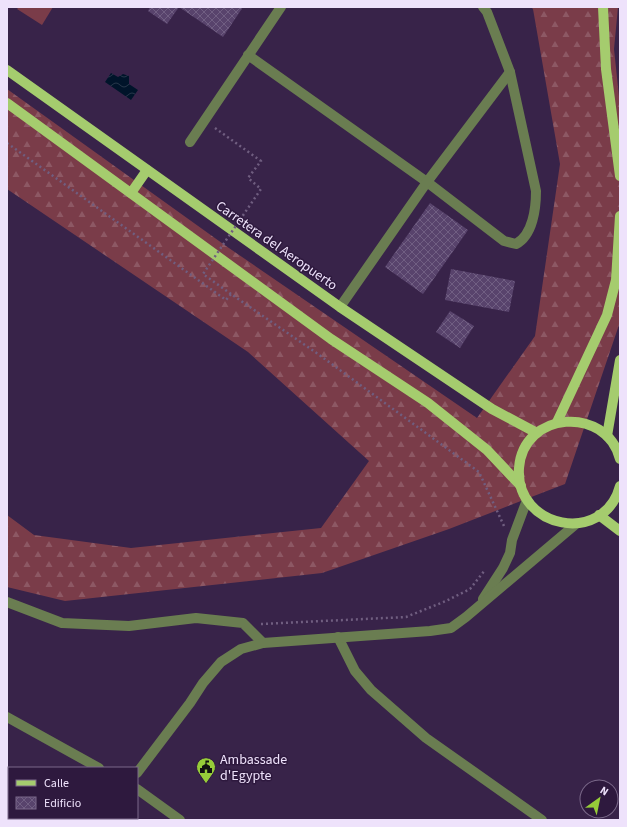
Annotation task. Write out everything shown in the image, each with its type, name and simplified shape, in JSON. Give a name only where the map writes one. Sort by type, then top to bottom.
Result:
[{"type":"main road","points":[[603,7],[606,69],[620,176]]},
{"type":"main road","name":"Carretera del Aeropuerto","points":[[7,70],[340,307],[492,409],[537,433]]},
{"type":"main road","points":[[7,103],[331,339],[428,403],[487,450],[521,486]]},
{"type":"main road","points":[[131,193],[148,170]]},
{"type":"main road","points":[[557,422],[607,315],[616,280],[620,216]]},
{"type":"main road","points":[[607,436],[620,360]]},
{"type":"main road","points":[[620,459],[615,446],[607,436],[596,428],[584,423],[570,421],[557,422],[537,433],[530,440],[521,457],[519,466],[521,486],[527,500],[534,509],[553,521],[576,524],[588,521],[599,515],[614,500],[620,486]]},
{"type":"main road","points":[[599,515],[620,531]]},
{"type":"street","points":[[190,142],[280,7]]},
{"type":"street","points":[[248,55],[427,182],[504,241],[511,244],[520,242],[529,228],[536,204],[536,191],[510,72],[487,12],[483,7]]},
{"type":"street","points":[[340,307],[427,182],[510,72]]},
{"type":"street","points":[[480,604],[503,568],[510,553],[512,540],[527,500]]},
{"type":"street","points":[[138,772],[190,703],[203,683],[221,662],[241,649],[263,643],[430,632],[451,628],[480,604],[495,594],[576,524]]},
{"type":"street","points":[[7,602],[62,623],[129,626],[196,618],[243,623],[263,643]]},
{"type":"street","points":[[338,637],[355,671],[371,690],[426,738],[542,820]]},
{"type":"street","points":[[7,717],[97,767]]},
{"type":"street","points":[[138,790],[180,820]]},
{"type":"path","points":[[204,120],[261,161],[248,178],[261,189],[203,274],[318,354],[479,472],[504,527],[504,533]]},
{"type":"path","points":[[7,143],[226,300],[231,294]]},
{"type":"path","points":[[243,623],[272,624],[406,617],[446,601],[470,589],[489,564]]},
{"type":"green space","points":[[19,7],[53,7],[42,25],[17,9]]},
{"type":"green space","points":[[531,7],[618,7],[614,49],[620,106],[620,322],[565,484],[449,529],[322,573],[65,601],[7,587],[7,515],[34,535],[131,548],[321,528],[369,461],[248,352],[7,189],[7,89],[226,246],[477,418],[535,336],[560,164],[533,9]]},
{"type":"water","points":[[111,73],[118,77],[123,74],[129,76],[129,84],[138,90],[131,100],[105,82]]},
{"type":"building","points":[[150,7],[179,7],[167,24],[148,11]]},
{"type":"building","points":[[179,7],[243,7],[223,37]]},
{"type":"building","points":[[430,203],[468,230],[423,294],[385,267]]},
{"type":"building","points":[[451,269],[515,281],[509,312],[445,300]]},
{"type":"building","points":[[450,311],[474,326],[460,348],[436,332]]},
{"type":"place","name":"Ambassade d'Egypte","points":[[206,784]]}]
